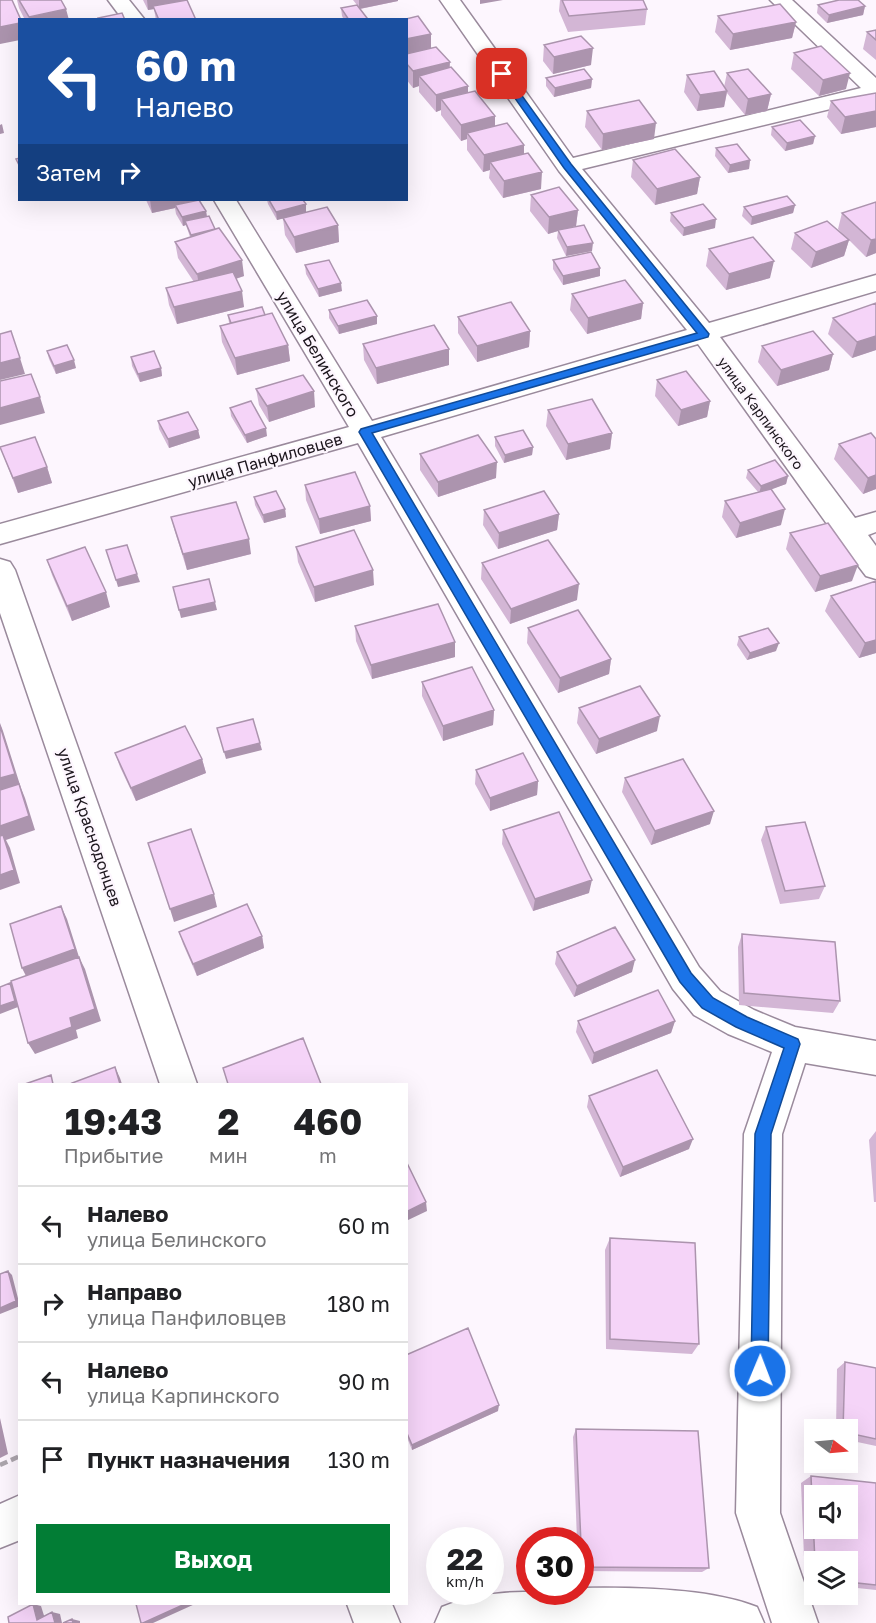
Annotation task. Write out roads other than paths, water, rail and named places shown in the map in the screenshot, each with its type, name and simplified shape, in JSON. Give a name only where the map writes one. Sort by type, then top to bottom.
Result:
[{"type":"street","points":[[118,0],[133,18]]},
{"type":"street","name":"улица Карпинского","points":[[450,0],[567,166],[704,334],[876,568]]},
{"type":"street","points":[[780,0],[876,90]]},
{"type":"street","points":[[567,166],[876,90]]},
{"type":"street","name":"улица Белинского","points":[[226,201],[365,432],[686,978],[707,1003],[741,1022],[793,1044],[876,1058]]},
{"type":"street","name":"улица Панфиловцев","points":[[0,534],[365,432],[876,283]]},
{"type":"street","points":[[847,531],[876,522]]},
{"type":"street","name":"улица Краснодонцев","points":[[0,570],[179,1083]]},
{"type":"street","points":[[793,1044],[763,1134],[758,1513],[795,1623]]},
{"type":"street","points":[[0,1527],[18,1518]]},
{"type":"street","points":[[370,1605],[377,1623]]},
{"type":"street","points":[[458,1623],[564,1609],[698,1616],[741,1623]]}]
